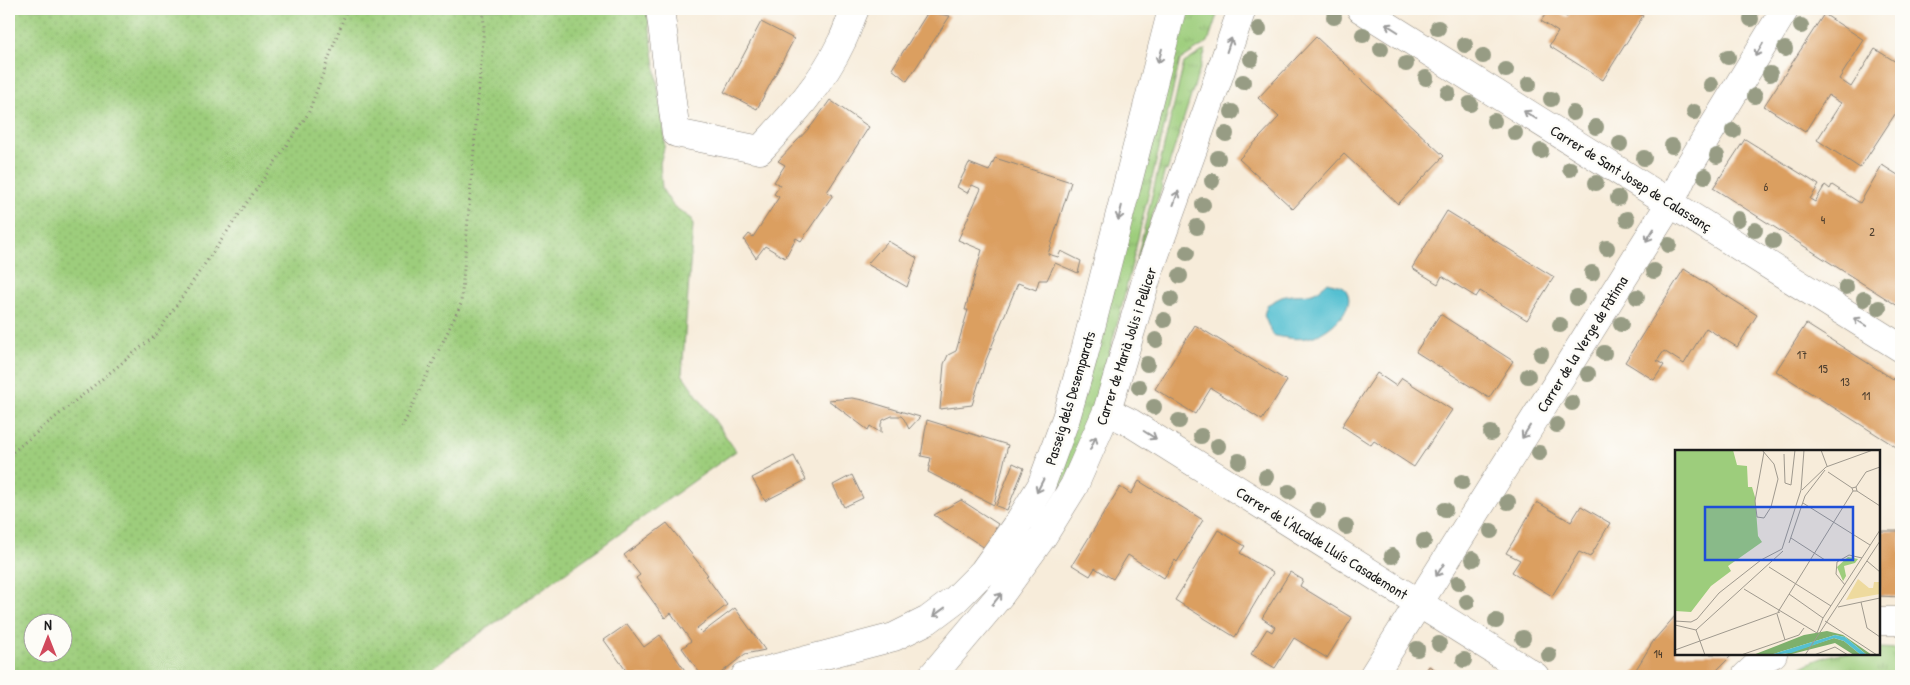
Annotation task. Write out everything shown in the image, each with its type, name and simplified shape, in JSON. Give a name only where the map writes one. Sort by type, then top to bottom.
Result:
[{"type":"street","points":[[660,9],[676,133],[760,150],[794,114],[820,78],[842,42],[855,9]]},
{"type":"street","name":"Passeig dels Desemparats","points":[[745,676],[894,637],[928,620],[956,599],[983,572],[1020,520],[1041,486],[1066,418],[1084,355],[1172,9]]},
{"type":"street","name":"Carrer de Marià Jolis i Pellicer","points":[[932,676],[1001,594],[1043,536],[1074,486],[1107,412],[1147,277],[1242,9]]},
{"type":"street","name":"Carrer de Sant Josep de Calassanç","points":[[1361,9],[1901,348]]},
{"type":"street","name":"Carrer de la Verge de Fàtima","points":[[1374,676],[1671,202],[1683,176],[1785,9]]},
{"type":"street","name":"Carrer de l'Alcalde Lluís Casademont","points":[[1107,412],[1131,423],[1535,676]]},
{"type":"street","points":[[1880,621],[1901,621]]},
{"type":"street","points":[[1746,676],[1765,658],[1771,655]]},
{"type":"path","points":[[9,455],[156,335],[308,114],[347,9]]},
{"type":"path","points":[[402,428],[461,304],[484,28],[483,9]]},
{"type":"green space","points":[[9,9],[647,9],[665,136],[660,163],[662,189],[673,206],[692,219],[693,225],[682,374],[736,451],[420,676],[9,676]]},
{"type":"green space","points":[[1184,9],[1219,9],[1208,42],[1180,60],[1122,306],[1090,423],[1064,485],[1027,536],[1022,538]]},
{"type":"green space","points":[[1206,49],[1167,171],[1165,170],[1162,187],[1135,266],[1184,63]]},
{"type":"green space","points":[[1880,648],[1901,649],[1901,676],[1786,676],[1810,663],[1829,656],[1880,655]]},
{"type":"water","points":[[1328,282],[1343,287],[1348,294],[1349,301],[1346,309],[1335,323],[1328,329],[1309,338],[1272,335],[1264,315],[1267,305],[1289,295],[1316,292]]},
{"type":"building","points":[[1549,9],[1553,9],[1567,17],[1573,9],[1631,9],[1643,16],[1603,80],[1549,46],[1558,32],[1541,21]]},
{"type":"building","points":[[928,12],[950,16],[907,81],[892,69]]},
{"type":"building","points":[[1824,14],[1864,40],[1839,79],[1851,87],[1875,49],[1901,65],[1901,105],[1860,168],[1817,140],[1841,103],[1828,95],[1805,132],[1764,106]]},
{"type":"building","points":[[761,22],[794,39],[757,109],[724,92]]},
{"type":"building","points":[[1316,37],[1444,156],[1398,204],[1344,154],[1293,209],[1239,159],[1279,117],[1258,98]]},
{"type":"building","points":[[830,100],[869,127],[827,192],[833,195],[801,241],[796,238],[785,258],[765,246],[756,258],[744,240],[749,234],[753,237],[779,197],[774,194],[780,185],[774,182],[785,165],[778,161],[812,125]]},
{"type":"building","points":[[1745,139],[1819,185],[1810,199],[1815,202],[1825,185],[1830,189],[1832,185],[1860,203],[1882,165],[1901,177],[1901,308],[1713,188]]},
{"type":"building","points":[[995,158],[1071,182],[1048,254],[1058,257],[1061,251],[1081,261],[1078,273],[1055,263],[1047,280],[1039,280],[1036,290],[1018,283],[986,360],[972,405],[940,409],[944,364],[948,355],[956,351],[968,310],[965,310],[982,250],[958,240],[981,189],[972,185],[967,193],[957,187],[969,163],[989,171]]},
{"type":"building","points":[[1447,211],[1554,277],[1527,320],[1480,291],[1476,297],[1442,276],[1438,284],[1412,268]]},
{"type":"building","points":[[888,241],[917,258],[907,287],[867,264]]},
{"type":"building","points":[[1684,269],[1757,315],[1737,347],[1706,328],[1684,364],[1664,351],[1657,361],[1664,365],[1654,380],[1625,362]]},
{"type":"building","points":[[1440,314],[1513,361],[1489,398],[1416,352]]},
{"type":"building","points":[[1806,324],[1901,384],[1901,450],[1776,371]]},
{"type":"building","points":[[1195,325],[1287,381],[1262,420],[1211,388],[1195,414],[1155,389]]},
{"type":"building","points":[[1377,373],[1396,386],[1402,378],[1452,410],[1414,467],[1374,441],[1371,445],[1342,426]]},
{"type":"building","points":[[852,398],[920,417],[909,429],[901,416],[892,416],[883,420],[881,433],[870,426],[868,430],[828,400]]},
{"type":"building","points":[[927,420],[1008,445],[994,505],[928,472],[931,458],[921,456]]},
{"type":"building","points":[[794,456],[806,480],[765,501],[752,478]]},
{"type":"building","points":[[1013,463],[1024,468],[1007,510],[996,506]]},
{"type":"building","points":[[852,475],[863,498],[844,507],[833,485]]},
{"type":"building","points":[[1139,481],[1203,520],[1177,562],[1175,560],[1164,578],[1128,555],[1113,579],[1095,568],[1090,576],[1072,565],[1120,487],[1131,494]]},
{"type":"building","points":[[961,500],[998,524],[985,548],[934,515]]},
{"type":"building","points":[[1537,502],[1571,522],[1581,506],[1610,523],[1590,557],[1579,552],[1552,596],[1512,572],[1520,560],[1506,553]]},
{"type":"building","points":[[667,523],[708,575],[706,576],[727,605],[697,628],[702,633],[735,608],[765,650],[745,654],[717,676],[702,676],[682,648],[691,641],[671,613],[665,618],[636,578],[640,575],[624,555]]},
{"type":"building","points":[[1218,530],[1245,546],[1240,553],[1273,573],[1235,637],[1175,600]]},
{"type":"building","points":[[1880,531],[1901,531],[1901,597],[1880,596]]},
{"type":"building","points":[[1290,572],[1303,580],[1300,586],[1352,618],[1327,658],[1294,638],[1275,668],[1251,654],[1267,629],[1272,632],[1275,627],[1262,618]]},
{"type":"building","points":[[1675,616],[1675,655],[1732,655],[1711,676],[1632,676],[1654,640]]},
{"type":"building","points":[[627,624],[644,647],[660,635],[689,676],[630,676],[604,640]]},
{"type":"building","points":[[1429,666],[1446,676],[1423,676]]}]
